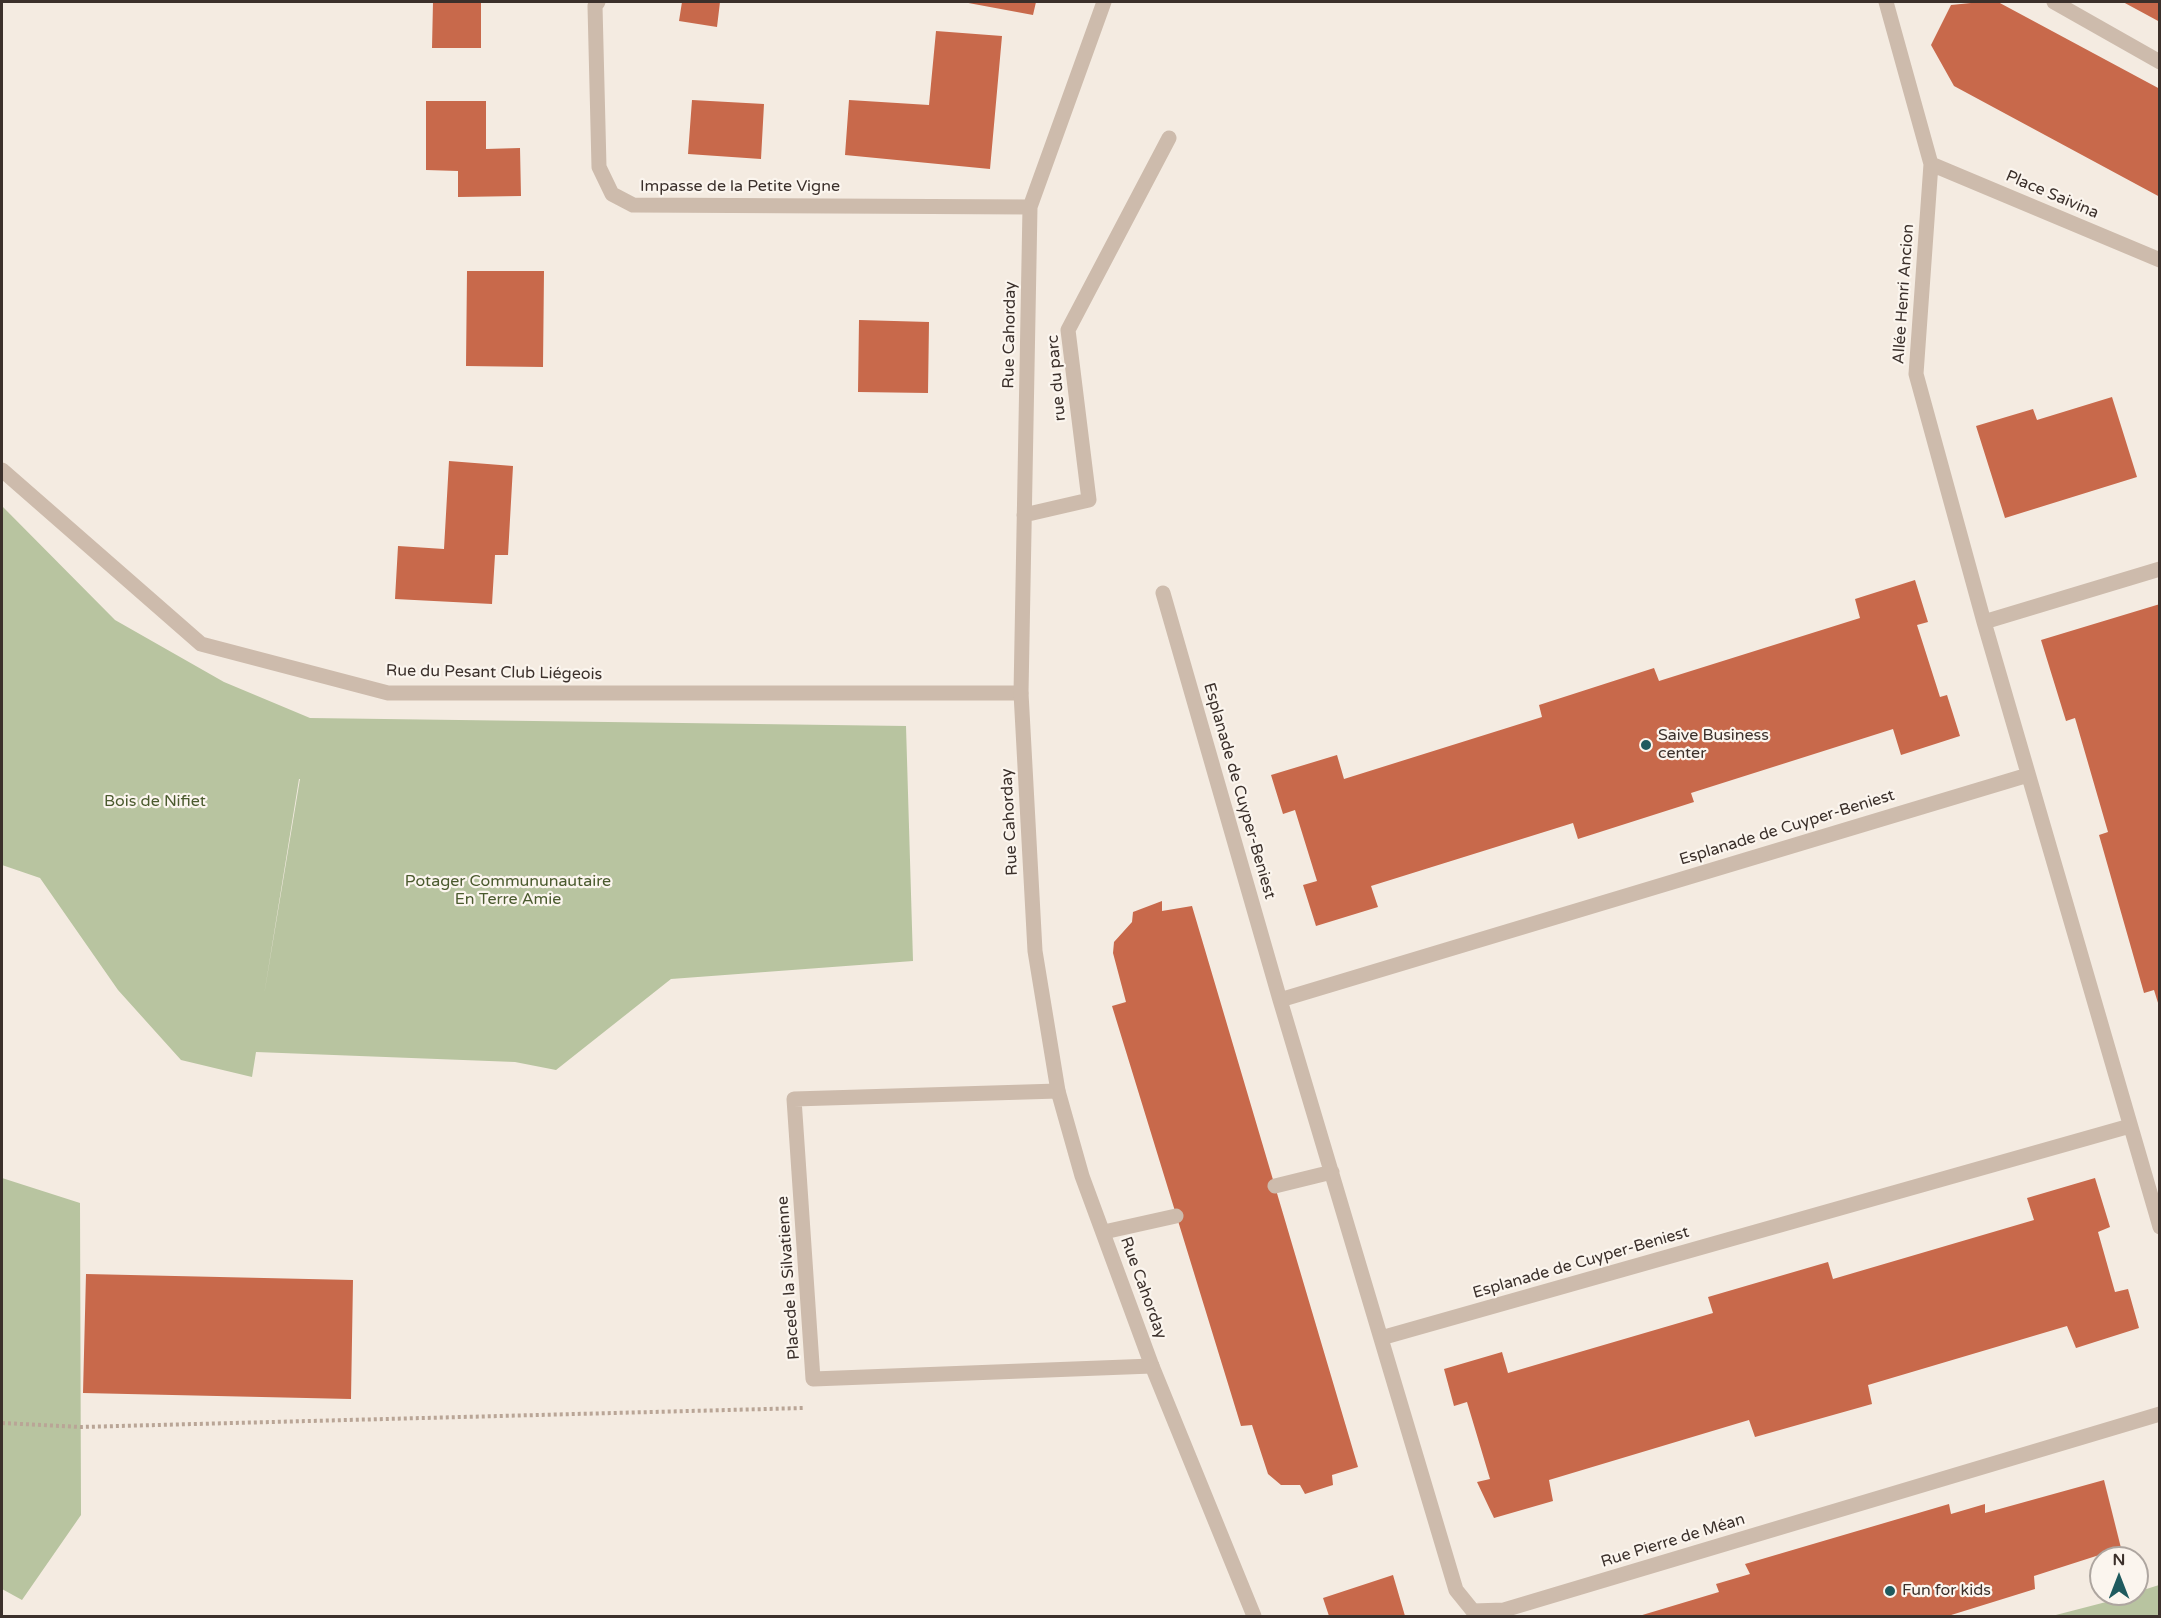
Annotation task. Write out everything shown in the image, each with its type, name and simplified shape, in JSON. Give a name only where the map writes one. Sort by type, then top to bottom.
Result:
[{"type":"street","name":"Impasse de la Petite Vigne","points":[[598,2],[595,6],[599,167],[612,194],[633,205],[1030,207]]},
{"type":"street","name":"Rue Cahorday","points":[[1104,2],[1030,207],[1021,693],[1035,951],[1058,1091],[1082,1176],[1152,1366],[1254,1617]]},
{"type":"street","name":"Allée Henri Ancion","points":[[1886,2],[1932,164],[1916,374],[1984,622]]},
{"type":"street","points":[[2054,2],[2160,62]]},
{"type":"street","name":"rue du parc","points":[[1024,515],[1089,500],[1068,330],[1169,138]]},
{"type":"street","name":"Place Saivina","points":[[1932,164],[2160,260]]},
{"type":"street","name":"Rue du Pesant Club Liégeois","points":[[2,470],[201,644],[388,693],[1021,693]]},
{"type":"street","points":[[2160,569],[1984,622],[2160,1227]]},
{"type":"street","name":"Esplanade de Cuyper-Beniest","points":[[1163,593],[1280,1000],[1381,1338],[2130,1126]]},
{"type":"street","name":"Esplanade de Cuyper-Beniest","points":[[1280,1000],[2028,775]]},
{"type":"street","name":"Placede la Silvatienne","points":[[1058,1091],[794,1099],[813,1379],[1152,1366]]},
{"type":"street","points":[[1275,1186],[1332,1172]]},
{"type":"street","points":[[1104,1233],[1176,1216]]},
{"type":"street","name":"Rue Pierre de Méan","points":[[1381,1338],[1456,1590],[1473,1611],[1504,1610],[2160,1414]]},
{"type":"path","points":[[2,1423],[81,1427],[808,1408]]},
{"type":"green space","name":"Potager Commununautaire En Terre Amie","points":[[2,506],[115,620],[224,682],[310,718],[906,726],[913,961],[671,979],[556,1070],[515,1062],[256,1052],[252,1077],[181,1060],[118,990],[40,878],[2,865]],"holes":[[[299,779],[300,779],[264,995]]]},
{"type":"green space","points":[[2,1178],[80,1203],[81,1515],[22,1600],[2,1589]]},
{"type":"green space","points":[[2159,1585],[2159,1616],[2052,1616],[2091,1606],[2149,1606],[2149,1588]]},
{"type":"building","points":[[433,2],[481,2],[481,48],[432,48]]},
{"type":"building","points":[[682,2],[720,2],[717,27],[679,21]]},
{"type":"building","points":[[963,2],[1036,2],[1033,15]]},
{"type":"building","points":[[1998,2],[2160,89],[2160,197],[1954,86],[1931,45],[1951,5]]},
{"type":"building","points":[[2123,2],[2160,2],[2160,22]]},
{"type":"building","points":[[936,31],[1002,36],[990,169],[845,155],[849,100],[929,105]]},
{"type":"building","points":[[692,100],[764,104],[761,159],[688,154]]},
{"type":"building","points":[[426,101],[486,101],[486,149],[520,148],[521,196],[458,197],[458,171],[426,170]]},
{"type":"building","points":[[467,271],[544,271],[543,367],[466,366]]},
{"type":"building","points":[[859,320],[929,322],[928,393],[858,392]]},
{"type":"building","points":[[2112,397],[2137,477],[2005,518],[1976,426],[2033,409],[2037,420]]},
{"type":"building","points":[[449,461],[513,466],[508,555],[495,555],[492,604],[395,599],[398,546],[444,549]]},
{"type":"building","name":"Saive Business center","points":[[1915,580],[1928,622],[1917,625],[1940,697],[1947,695],[1960,736],[1901,755],[1893,729],[1691,793],[1694,802],[1578,839],[1573,823],[1371,886],[1378,907],[1316,926],[1303,885],[1317,881],[1295,810],[1283,814],[1271,775],[1337,755],[1344,779],[1542,717],[1539,705],[1654,668],[1659,681],[1860,618],[1855,599]]},
{"type":"building","points":[[2160,604],[2159,1006],[2154,990],[2144,993],[2099,835],[2108,832],[2075,718],[2066,721],[2041,640]]},
{"type":"building","points":[[1162,901],[1162,911],[1192,906],[1358,1467],[1332,1475],[1333,1485],[1305,1494],[1300,1485],[1281,1485],[1268,1474],[1252,1425],[1241,1426],[1112,1006],[1126,1002],[1113,953],[1114,942],[1132,922],[1133,912]]},
{"type":"building","points":[[2095,1178],[2110,1227],[2098,1232],[2115,1292],[2128,1289],[2139,1328],[2076,1348],[2067,1326],[1868,1385],[1872,1404],[1755,1437],[1749,1420],[1549,1480],[1553,1501],[1494,1518],[1477,1482],[1490,1479],[1467,1402],[1454,1406],[1444,1369],[1502,1352],[1508,1373],[1713,1313],[1708,1297],[1828,1262],[1833,1279],[2034,1220],[2027,1198]]},
{"type":"building","points":[[86,1274],[353,1280],[351,1399],[83,1393]]},
{"type":"building","points":[[2104,1480],[2120,1546],[2089,1546],[2089,1558],[2034,1576],[2035,1589],[1948,1616],[1639,1616],[1719,1592],[1716,1584],[1750,1574],[1745,1564],[1949,1504],[1951,1514],[1985,1504],[1985,1513]]},
{"type":"building","points":[[1393,1575],[1405,1616],[1329,1616],[1323,1598]]},
{"type":"place","name":"Saive Business center","points":[[1646,745]]},
{"type":"place","name":"Fun for kids","points":[[1890,1591]]},
{"type":"park label","name":"Bois de Nifiet","points":[[155,802]]}]
